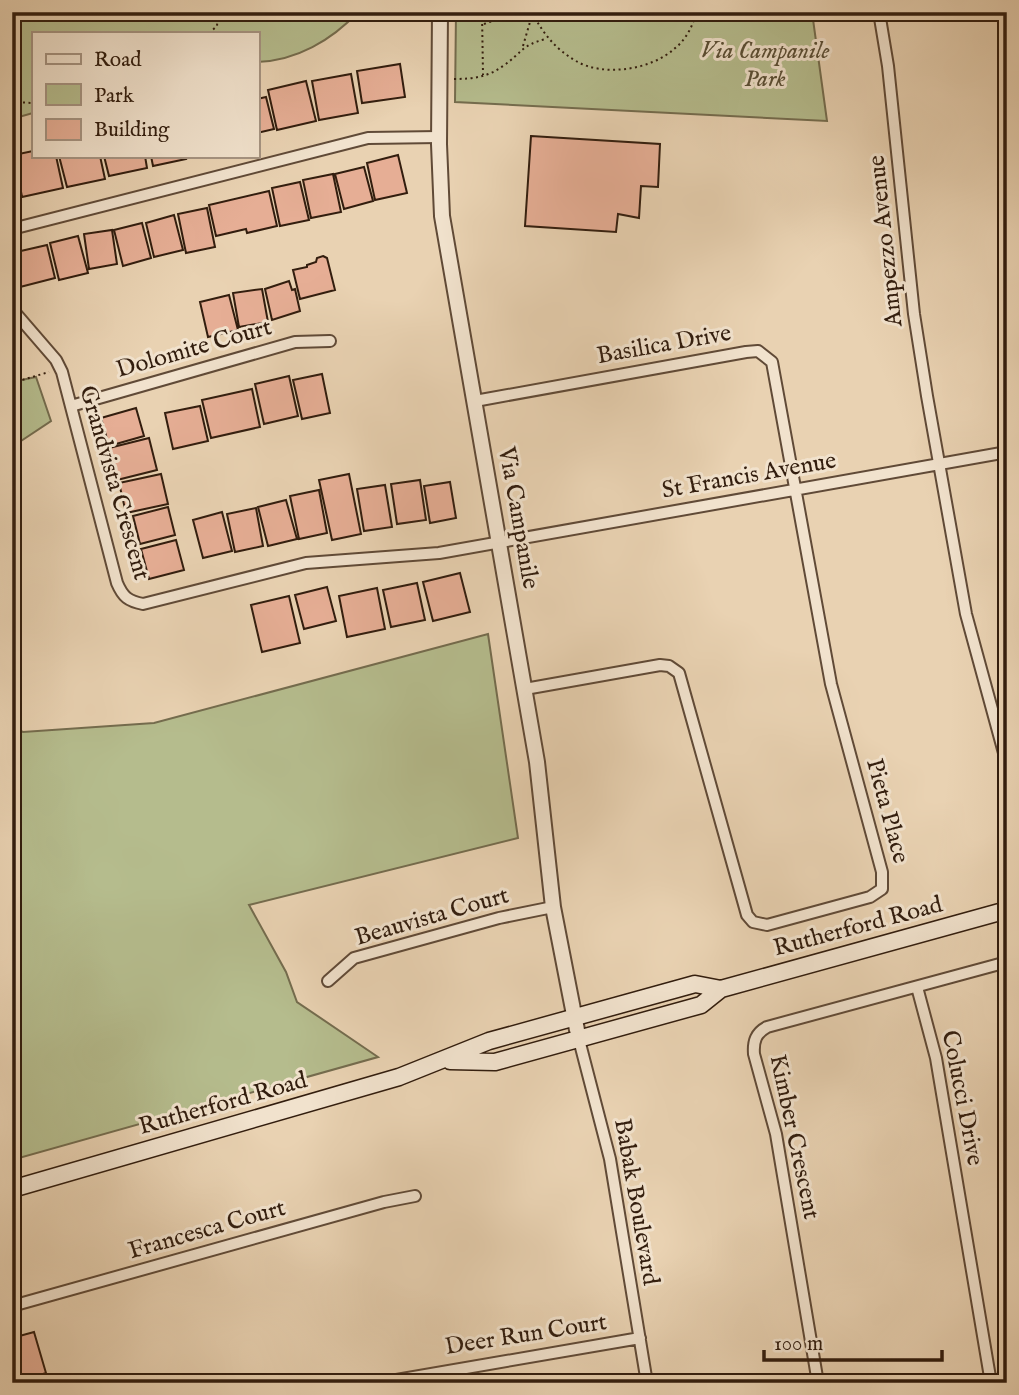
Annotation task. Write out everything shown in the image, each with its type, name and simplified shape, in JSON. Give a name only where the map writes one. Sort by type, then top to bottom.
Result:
[{"type":"main road","name":"Rutherford Road","points":[[12,1189],[399,1077],[489,1041],[577,1029],[695,984],[721,989],[1007,909]]},
{"type":"street","name":"Via Campanile","points":[[440,12],[439,137],[442,216],[525,689],[541,789],[553,907],[577,1029]]},
{"type":"street","name":"Ampezzo Avenue","points":[[879,12],[888,66],[914,314],[939,464],[966,614],[1007,764]]},
{"type":"street","points":[[12,229],[368,138],[439,137]]},
{"type":"street","name":"Grandvista Crescent","points":[[12,309],[57,360],[117,583],[121,593],[129,601],[143,604],[156,602],[306,563],[422,555],[499,542]]},
{"type":"street","name":"Dolomite Court","points":[[71,405],[295,342],[330,341]]},
{"type":"street","name":"Basilica Drive","points":[[475,401],[758,351],[772,362],[796,489]]},
{"type":"street","name":"St Francis Avenue","points":[[499,542],[1007,452]]},
{"type":"street","name":"Pieta Place","points":[[525,689],[642,667],[669,666],[679,673],[747,915],[753,922],[767,925],[877,894],[882,889],[882,872],[831,684],[796,489]]},
{"type":"street","name":"Beauvista Court","points":[[328,981],[354,958],[499,918],[553,907]]},
{"type":"street","name":"Kimber Crescent","points":[[818,1383],[776,1134],[753,1045],[761,1031],[767,1027],[1007,962]]},
{"type":"street","name":"Colucci Drive","points":[[917,987],[936,1058],[991,1383]]},
{"type":"street","name":"Babak Boulevard","points":[[577,1029],[610,1159],[647,1383]]},
{"type":"street","name":"Francesca Court","points":[[12,1306],[384,1202],[415,1196]]},
{"type":"street","name":"Deer Run Court","points":[[379,1383],[640,1338]]},
{"type":"path","points":[[210,32],[217,26],[218,12]]},
{"type":"path","points":[[483,25],[495,20],[503,12]]},
{"type":"path","points":[[532,13],[547,39],[576,61],[588,66],[619,69],[651,62],[673,51],[688,33],[696,12]]},
{"type":"path","points":[[455,13],[483,13],[483,76]]},
{"type":"path","points":[[523,47],[532,13]]},
{"type":"path","points":[[454,79],[483,76],[502,67],[523,47],[547,39]]},
{"type":"path","points":[[12,102],[32,103]]},
{"type":"path","points":[[12,383],[50,371]]},
{"type":"green space","points":[[12,12],[358,12],[337,31],[312,47],[286,58],[259,62],[259,32],[32,32],[32,113],[12,119]]},
{"type":"green space","name":"Via Campanile Park","points":[[456,12],[812,12],[827,121],[455,102]]},
{"type":"green space","points":[[36,377],[51,421],[12,447],[12,382]]},
{"type":"green space","points":[[488,634],[518,838],[249,905],[286,972],[297,1002],[378,1057],[12,1160],[12,727],[23,732],[154,723]]},
{"type":"building","points":[[400,64],[405,97],[362,103],[357,71]]},
{"type":"building","points":[[351,74],[358,113],[319,120],[312,81]]},
{"type":"building","points":[[306,81],[316,121],[277,130],[268,90]]},
{"type":"building","points":[[266,97],[274,129],[259,133],[259,99]]},
{"type":"building","points":[[531,136],[660,144],[658,187],[641,186],[639,218],[618,214],[616,232],[525,226]]},
{"type":"building","points":[[32,151],[32,158],[56,158],[63,188],[22,197],[14,155]]},
{"type":"building","points":[[398,155],[407,193],[375,200],[367,163]]},
{"type":"building","points":[[60,158],[100,158],[105,179],[67,187]]},
{"type":"building","points":[[104,158],[145,158],[147,168],[109,176]]},
{"type":"building","points":[[151,158],[186,159],[153,166]]},
{"type":"building","points":[[12,167],[18,192],[12,193]]},
{"type":"building","points":[[364,167],[373,201],[344,209],[335,174]]},
{"type":"building","points":[[333,174],[341,212],[311,218],[303,180]]},
{"type":"building","points":[[300,182],[309,220],[280,226],[272,188]]},
{"type":"building","points":[[269,191],[277,226],[216,236],[209,205]]},
{"type":"building","points":[[207,208],[215,247],[186,253],[178,214]]},
{"type":"building","points":[[174,215],[183,250],[154,257],[146,223]]},
{"type":"building","points":[[142,223],[151,258],[123,266],[114,230]]},
{"type":"building","points":[[112,230],[117,264],[89,269],[84,234]]},
{"type":"building","points":[[78,236],[88,273],[59,280],[50,243]]},
{"type":"building","points":[[47,245],[55,278],[20,287],[12,253]]},
{"type":"building","points":[[323,256],[327,258],[335,290],[300,299],[293,270],[307,267]]},
{"type":"building","points":[[289,281],[292,290],[295,289],[300,311],[272,320],[265,289]]},
{"type":"building","points":[[262,289],[268,322],[239,327],[233,293]]},
{"type":"building","points":[[229,295],[238,330],[208,337],[200,302]]},
{"type":"building","points":[[322,374],[330,413],[302,419],[293,380]]},
{"type":"building","points":[[289,376],[298,416],[264,424],[255,384]]},
{"type":"building","points":[[252,389],[260,427],[211,438],[202,400]]},
{"type":"building","points":[[200,406],[208,441],[173,449],[165,413]]},
{"type":"building","points":[[136,408],[144,436],[109,446],[101,418]]},
{"type":"building","points":[[149,438],[157,470],[117,480],[109,448]]},
{"type":"building","points":[[161,474],[168,504],[126,513],[119,483]]},
{"type":"building","points":[[349,474],[361,534],[332,540],[319,480]]},
{"type":"building","points":[[420,480],[426,520],[397,524],[391,484]]},
{"type":"building","points":[[450,482],[456,518],[430,523],[424,486]]},
{"type":"building","points":[[385,485],[392,527],[364,531],[357,489]]},
{"type":"building","points":[[319,490],[327,533],[299,539],[290,496]]},
{"type":"building","points":[[286,500],[297,539],[268,546],[258,507]]},
{"type":"building","points":[[168,507],[175,535],[140,544],[133,516]]},
{"type":"building","points":[[256,508],[263,546],[235,552],[227,514]]},
{"type":"building","points":[[222,512],[232,551],[203,558],[193,520]]},
{"type":"building","points":[[176,540],[184,570],[149,579],[141,549]]},
{"type":"building","points":[[460,573],[470,612],[433,621],[423,582]]},
{"type":"building","points":[[417,583],[425,620],[391,627],[383,590]]},
{"type":"building","points":[[327,587],[336,621],[304,629],[295,595]]},
{"type":"building","points":[[377,588],[385,629],[347,637],[339,596]]},
{"type":"building","points":[[289,596],[300,643],[262,652],[251,605]]},
{"type":"building","points":[[34,1332],[46,1373],[18,1382],[12,1363],[12,1338]]}]
